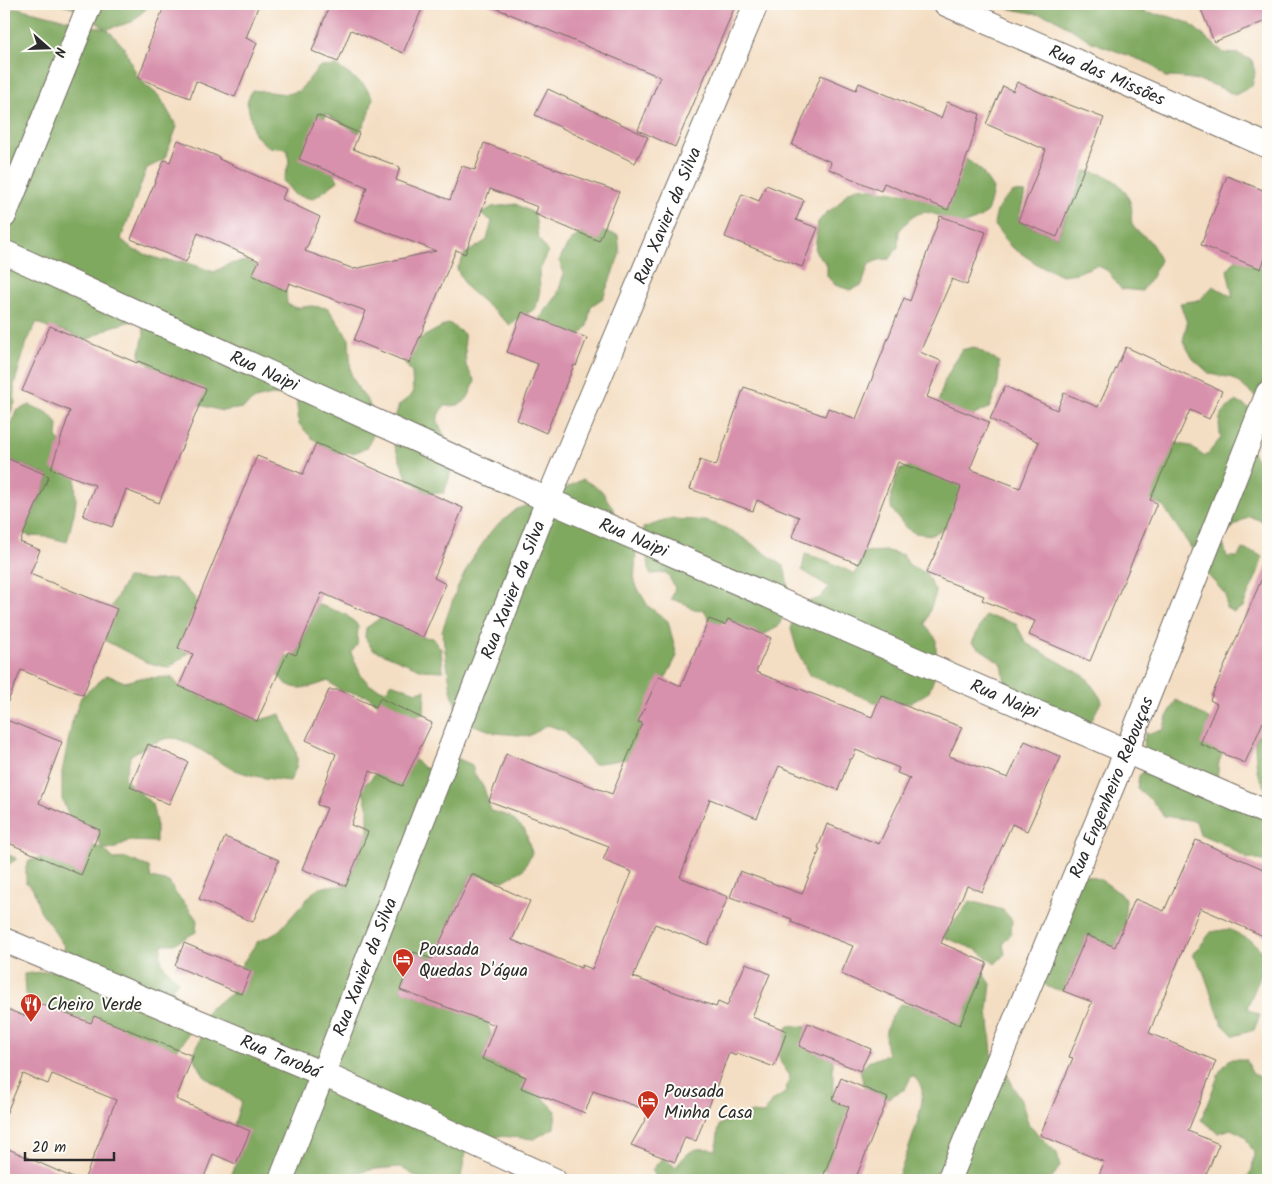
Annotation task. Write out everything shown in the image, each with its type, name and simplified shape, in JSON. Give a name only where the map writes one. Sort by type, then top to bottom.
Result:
[{"type":"street","points":[[4,216],[90,4]]},
{"type":"street","name":"Rua Xavier da Silva","points":[[281,1180],[548,500],[756,4]]},
{"type":"street","name":"Rua das Missões","points":[[946,4],[1268,146]]},
{"type":"street","name":"Rua Naipi","points":[[4,252],[548,500],[1127,750],[1268,813]]},
{"type":"street","name":"Rua Engenheiro Rebouças","points":[[949,1180],[1127,750],[1268,393]]},
{"type":"street","name":"Rua Tarobá","points":[[4,940],[323,1074],[554,1180]]},
{"type":"green space","points":[[61,4],[151,4],[132,22],[107,29],[124,47],[138,78],[160,97],[177,127],[164,160],[147,168],[121,239],[134,250],[162,260],[186,262],[214,272],[229,264],[246,261],[273,274],[286,291],[287,304],[296,308],[311,306],[328,308],[349,339],[351,374],[359,390],[368,401],[376,421],[373,435],[367,448],[353,453],[334,452],[324,447],[299,424],[296,397],[272,395],[255,399],[243,408],[222,411],[193,403],[157,370],[139,357],[144,334],[142,318],[111,327],[87,340],[62,330],[49,329],[37,322],[27,342],[14,385],[15,403],[4,426],[4,43],[10,39],[4,31],[4,11],[18,8],[105,29],[85,13]]},
{"type":"green space","points":[[1004,4],[1123,4],[1147,13],[1168,16],[1189,23],[1224,53],[1239,54],[1252,60],[1255,73],[1252,86],[1235,95],[1202,81],[1165,77],[1151,64],[1092,42],[1052,17],[1006,8]]},
{"type":"green space","points":[[337,66],[364,85],[373,97],[369,115],[359,133],[326,114],[318,138],[338,181],[313,199],[295,195],[283,181],[289,163],[287,149],[268,147],[254,134],[247,102],[252,90],[287,94],[299,91],[319,67]]},
{"type":"green space","points":[[966,159],[981,170],[993,189],[989,206],[984,215],[958,226],[933,214],[927,212],[920,213],[907,222],[899,231],[898,247],[890,259],[879,260],[869,264],[862,285],[850,290],[835,285],[827,276],[827,265],[815,251],[818,222],[826,213],[838,205],[847,193],[858,187],[909,194],[945,163]]},
{"type":"green space","points":[[1085,171],[1107,176],[1119,185],[1128,197],[1131,205],[1132,224],[1136,230],[1149,240],[1156,251],[1160,260],[1152,277],[1142,291],[1121,289],[1108,271],[1097,265],[1077,273],[1062,275],[1040,266],[1010,246],[994,224],[996,213],[1005,199],[1014,192],[1025,193],[1018,221],[1057,237]]},
{"type":"green space","points":[[516,204],[535,214],[538,237],[548,253],[539,272],[540,290],[536,308],[510,325],[466,287],[457,269],[465,254],[487,240],[492,221],[481,214],[492,207]]},
{"type":"green space","points":[[592,229],[618,235],[620,253],[603,298],[591,306],[587,327],[574,341],[539,319],[557,296],[564,273],[559,261],[565,249],[575,237]]},
{"type":"green space","points":[[1268,238],[1268,407],[1233,378],[1210,374],[1193,359],[1183,341],[1187,323],[1180,303],[1200,300],[1213,286],[1233,297],[1227,270],[1238,257]]},
{"type":"green space","points":[[449,323],[464,334],[466,366],[475,381],[465,401],[457,405],[444,406],[439,415],[439,424],[451,450],[452,465],[444,493],[427,493],[407,478],[395,447],[392,427],[399,405],[413,394],[412,373],[403,360],[419,339]]},
{"type":"green space","points":[[974,347],[999,362],[999,369],[997,386],[989,408],[972,416],[938,402],[945,380],[961,350]]},
{"type":"green space","points":[[1236,401],[1254,411],[1250,444],[1255,457],[1268,471],[1268,524],[1249,516],[1233,527],[1217,546],[1192,549],[1163,506],[1148,499],[1152,495],[1156,482],[1175,443],[1190,446],[1205,457],[1221,438],[1219,425],[1223,413]]},
{"type":"green space","points":[[30,405],[48,413],[58,424],[57,439],[66,446],[75,471],[76,501],[67,542],[48,537],[30,536],[4,526],[4,501],[33,513],[49,476],[4,457],[4,429],[13,420],[16,411]]},
{"type":"green space","points":[[921,463],[969,484],[964,508],[946,527],[932,535],[915,533],[906,528],[891,508],[891,494],[899,470]]},
{"type":"green space","points":[[583,479],[602,491],[623,525],[637,540],[634,582],[648,606],[668,621],[677,656],[664,681],[647,756],[593,764],[564,731],[548,725],[529,736],[496,733],[460,720],[451,690],[442,631],[457,588],[472,559],[492,530],[517,509],[549,497]]},
{"type":"green space","points":[[670,519],[700,520],[730,530],[784,566],[791,600],[778,627],[763,635],[728,619],[714,627],[704,610],[691,609],[686,604],[671,599],[675,588],[667,573],[650,574],[643,528]]},
{"type":"green space","points":[[1224,546],[1227,557],[1238,557],[1242,549],[1262,557],[1261,564],[1243,607],[1234,612],[1226,608],[1226,595],[1207,574],[1215,551]]},
{"type":"green space","points":[[887,551],[903,555],[909,565],[926,573],[936,593],[925,624],[936,639],[936,673],[929,692],[911,703],[874,702],[809,675],[797,650],[791,629],[797,605],[820,598],[829,587],[802,570],[805,554],[825,560],[855,574],[864,552]]},
{"type":"green space","points":[[127,578],[175,579],[192,595],[200,607],[195,648],[169,668],[146,662],[100,638],[107,615]]},
{"type":"green space","points":[[295,596],[345,614],[358,625],[357,645],[351,653],[361,675],[370,685],[386,691],[391,683],[416,692],[425,690],[424,714],[407,718],[392,716],[368,696],[341,691],[328,681],[304,688],[297,688],[285,683],[274,669],[286,656],[296,655],[309,625]]},
{"type":"green space","points":[[985,616],[1016,624],[1026,643],[1086,677],[1102,700],[1090,723],[1014,692],[1005,682],[1002,664],[972,643]]},
{"type":"green space","points":[[380,618],[423,637],[433,638],[441,649],[443,671],[422,670],[372,649],[365,637],[366,628]]},
{"type":"green space","points":[[107,675],[125,682],[140,678],[172,677],[179,686],[257,721],[280,714],[294,745],[297,757],[296,767],[290,781],[240,772],[177,739],[170,738],[160,741],[131,755],[124,778],[152,804],[156,822],[156,842],[128,841],[114,849],[103,849],[114,859],[126,858],[149,867],[151,878],[169,882],[197,920],[196,932],[174,944],[163,944],[161,950],[163,965],[178,981],[172,988],[192,1022],[190,1032],[178,1049],[162,1055],[72,1038],[44,1014],[25,994],[24,974],[50,971],[65,963],[64,946],[40,910],[33,889],[26,883],[26,867],[29,861],[89,845],[102,848],[92,826],[69,816],[62,799],[62,772],[72,722],[81,697]]},
{"type":"green space","points":[[1176,700],[1210,720],[1225,746],[1219,762],[1217,779],[1268,814],[1268,862],[1246,858],[1225,845],[1200,834],[1196,821],[1164,816],[1152,801],[1137,788],[1139,776],[1151,761],[1143,747],[1145,734],[1163,730]]},
{"type":"green space","points":[[1268,714],[1268,793],[1257,771],[1255,740]]},
{"type":"green space","points":[[408,753],[423,767],[439,773],[457,758],[472,765],[474,773],[484,788],[491,811],[509,816],[525,830],[532,853],[523,870],[503,881],[472,874],[448,924],[457,936],[447,964],[414,952],[400,990],[488,1022],[491,1036],[482,1059],[525,1079],[556,1111],[554,1128],[534,1139],[499,1136],[466,1150],[461,1177],[455,1180],[422,1180],[400,1167],[345,1175],[346,1180],[229,1180],[236,1164],[229,1140],[241,1102],[205,1077],[193,1056],[201,1037],[202,1020],[209,1009],[232,993],[242,964],[257,942],[277,933],[316,889],[329,886],[347,886],[368,832],[368,809],[362,788],[390,758]]},
{"type":"green space","points":[[4,852],[17,859],[4,867]]},
{"type":"green space","points":[[1080,875],[1100,880],[1126,899],[1124,926],[1115,947],[1087,935],[1063,991],[1048,987],[1038,978]]},
{"type":"green space","points":[[970,901],[1003,910],[1012,920],[1011,934],[1003,943],[1005,954],[995,964],[977,950],[943,937]]},
{"type":"green space","points":[[1229,929],[1249,940],[1264,955],[1261,973],[1247,1008],[1260,1015],[1254,1030],[1234,1036],[1222,1024],[1203,971],[1193,955],[1211,932]]},
{"type":"green space","points":[[974,959],[991,984],[988,1009],[992,1054],[1007,1074],[1022,1103],[1029,1125],[1057,1153],[1060,1166],[1051,1180],[897,1180],[918,1119],[921,1106],[921,1087],[912,1075],[905,1089],[886,1099],[864,1086],[860,1071],[868,1062],[888,1054],[885,1039],[887,1028],[900,1004],[926,1008]]},
{"type":"green space","points":[[789,1026],[812,1027],[833,1046],[833,1095],[848,1103],[853,1124],[829,1166],[813,1180],[658,1180],[652,1170],[662,1158],[676,1167],[689,1153],[697,1149],[716,1150],[719,1125],[731,1119],[740,1122],[749,1113],[764,1114],[771,1102],[785,1093],[790,1076],[781,1063],[775,1040]]},
{"type":"green space","points":[[1230,1059],[1246,1059],[1253,1074],[1268,1080],[1268,1180],[1245,1180],[1252,1170],[1254,1153],[1245,1136],[1231,1129],[1218,1133],[1201,1120],[1220,1071]]},
{"type":"building","points":[[165,4],[259,4],[246,38],[257,43],[235,97],[196,81],[190,98],[138,78]]},
{"type":"building","points":[[330,4],[424,4],[403,53],[351,30],[338,62],[312,51]]},
{"type":"building","points":[[486,4],[736,4],[675,147],[638,130],[660,77]]},
{"type":"building","points":[[1199,4],[1268,4],[1268,20],[1214,42]]},
{"type":"building","points":[[821,75],[856,90],[859,83],[941,118],[947,102],[980,114],[948,210],[884,183],[881,191],[829,169],[831,162],[792,145]]},
{"type":"building","points":[[1017,82],[1104,118],[1057,237],[1018,221],[1046,150],[986,124],[1003,86],[1013,91]]},
{"type":"building","points":[[548,89],[648,137],[635,163],[535,115]]},
{"type":"building","points":[[317,115],[359,133],[353,149],[400,167],[396,180],[450,200],[462,166],[475,170],[484,143],[619,192],[599,241],[535,214],[538,207],[490,189],[465,254],[456,250],[409,363],[354,340],[366,311],[289,283],[286,291],[252,275],[259,261],[198,233],[186,262],[131,239],[164,160],[170,162],[178,140],[286,189],[282,199],[320,217],[305,251],[354,269],[436,251],[355,220],[367,187],[299,159]]},
{"type":"building","points":[[1227,176],[1268,192],[1268,250],[1261,269],[1201,245]]},
{"type":"building","points":[[766,185],[804,200],[796,220],[818,228],[802,267],[725,237],[742,194],[759,201]]},
{"type":"building","points":[[940,216],[986,232],[967,285],[952,279],[920,352],[941,361],[927,397],[989,422],[970,469],[1020,488],[1039,442],[990,419],[1005,386],[1057,410],[1064,393],[1098,407],[1126,347],[1222,391],[1209,419],[1190,410],[1150,500],[1157,503],[1090,661],[1029,635],[1035,621],[982,600],[984,596],[926,573],[938,548],[961,487],[898,462],[859,564],[792,537],[799,517],[757,500],[753,511],[690,489],[700,460],[716,466],[744,387],[825,416],[828,408],[856,419],[904,298],[910,301]]},
{"type":"building","points":[[522,312],[587,338],[546,433],[517,420],[538,364],[507,352]]},
{"type":"building","points":[[50,326],[137,363],[138,361],[206,389],[159,503],[126,490],[112,527],[83,516],[95,485],[51,469],[70,411],[22,391]]},
{"type":"building","points":[[316,443],[463,508],[434,578],[446,584],[423,637],[322,593],[296,655],[288,652],[257,721],[179,686],[193,654],[178,648],[257,456],[303,474]]},
{"type":"building","points":[[4,457],[49,476],[20,542],[40,550],[30,574],[117,609],[83,695],[21,670],[4,711]]},
{"type":"building","points":[[1268,564],[1268,725],[1263,722],[1245,763],[1200,744],[1217,704],[1210,700]]},
{"type":"building","points":[[709,619],[725,625],[728,619],[771,638],[756,672],[872,717],[881,695],[962,727],[949,756],[1008,778],[1025,741],[1061,757],[1027,831],[1012,824],[982,892],[967,886],[941,943],[987,963],[960,1025],[841,974],[853,946],[791,922],[792,919],[730,897],[740,871],[802,894],[820,849],[818,848],[827,824],[879,844],[910,778],[897,773],[899,768],[856,750],[852,759],[850,759],[838,790],[779,766],[757,818],[710,799],[680,877],[728,897],[708,945],[655,924],[633,977],[716,1007],[718,1002],[727,1006],[746,963],[770,974],[752,1017],[787,1031],[774,1067],[737,1053],[736,1056],[729,1053],[696,1141],[685,1137],[675,1162],[631,1145],[650,1111],[593,1091],[585,1113],[521,1088],[526,1077],[482,1059],[495,1025],[400,990],[414,952],[432,959],[472,874],[530,901],[512,940],[581,968],[582,965],[592,969],[632,872],[603,860],[609,846],[489,801],[506,754],[612,794],[642,723],[638,722],[659,676],[681,686]]},
{"type":"building","points":[[329,690],[339,690],[376,707],[380,698],[432,723],[402,786],[370,771],[351,825],[368,832],[346,886],[302,869],[327,808],[317,805],[336,754],[306,740]]},
{"type":"building","points":[[4,719],[62,742],[39,803],[100,830],[81,875],[4,841]]},
{"type":"building","points":[[148,744],[188,762],[169,804],[130,787]]},
{"type":"building","points":[[225,837],[279,860],[253,922],[199,899]]},
{"type":"building","points":[[1196,840],[1268,871],[1268,938],[1200,908],[1149,1033],[1216,1061],[1188,1131],[1219,1144],[1204,1180],[1097,1180],[1104,1162],[1040,1135],[1073,1058],[1069,1057],[1092,1002],[1063,991],[1087,935],[1115,947],[1135,899],[1164,911]]},
{"type":"building","points":[[184,943],[251,971],[241,994],[175,966]]},
{"type":"building","points":[[30,1000],[91,1023],[94,1016],[193,1056],[176,1099],[250,1131],[236,1164],[213,1154],[203,1180],[84,1180],[116,1100],[52,1074],[48,1084],[23,1074],[4,1119],[4,1008],[24,1016]]},
{"type":"building","points":[[808,1023],[871,1049],[860,1071],[799,1046]]},
{"type":"building","points":[[841,1078],[888,1098],[855,1180],[822,1180],[849,1107],[832,1100]]},
{"type":"building","points":[[4,1147],[78,1180],[4,1180]]},
{"type":"place","name":"Pousada Quedas D'água","points":[[403,978]]},
{"type":"place","name":"Cheiro Verde","points":[[31,1023]]},
{"type":"place","name":"Pousada Minha Casa","points":[[648,1120]]}]
